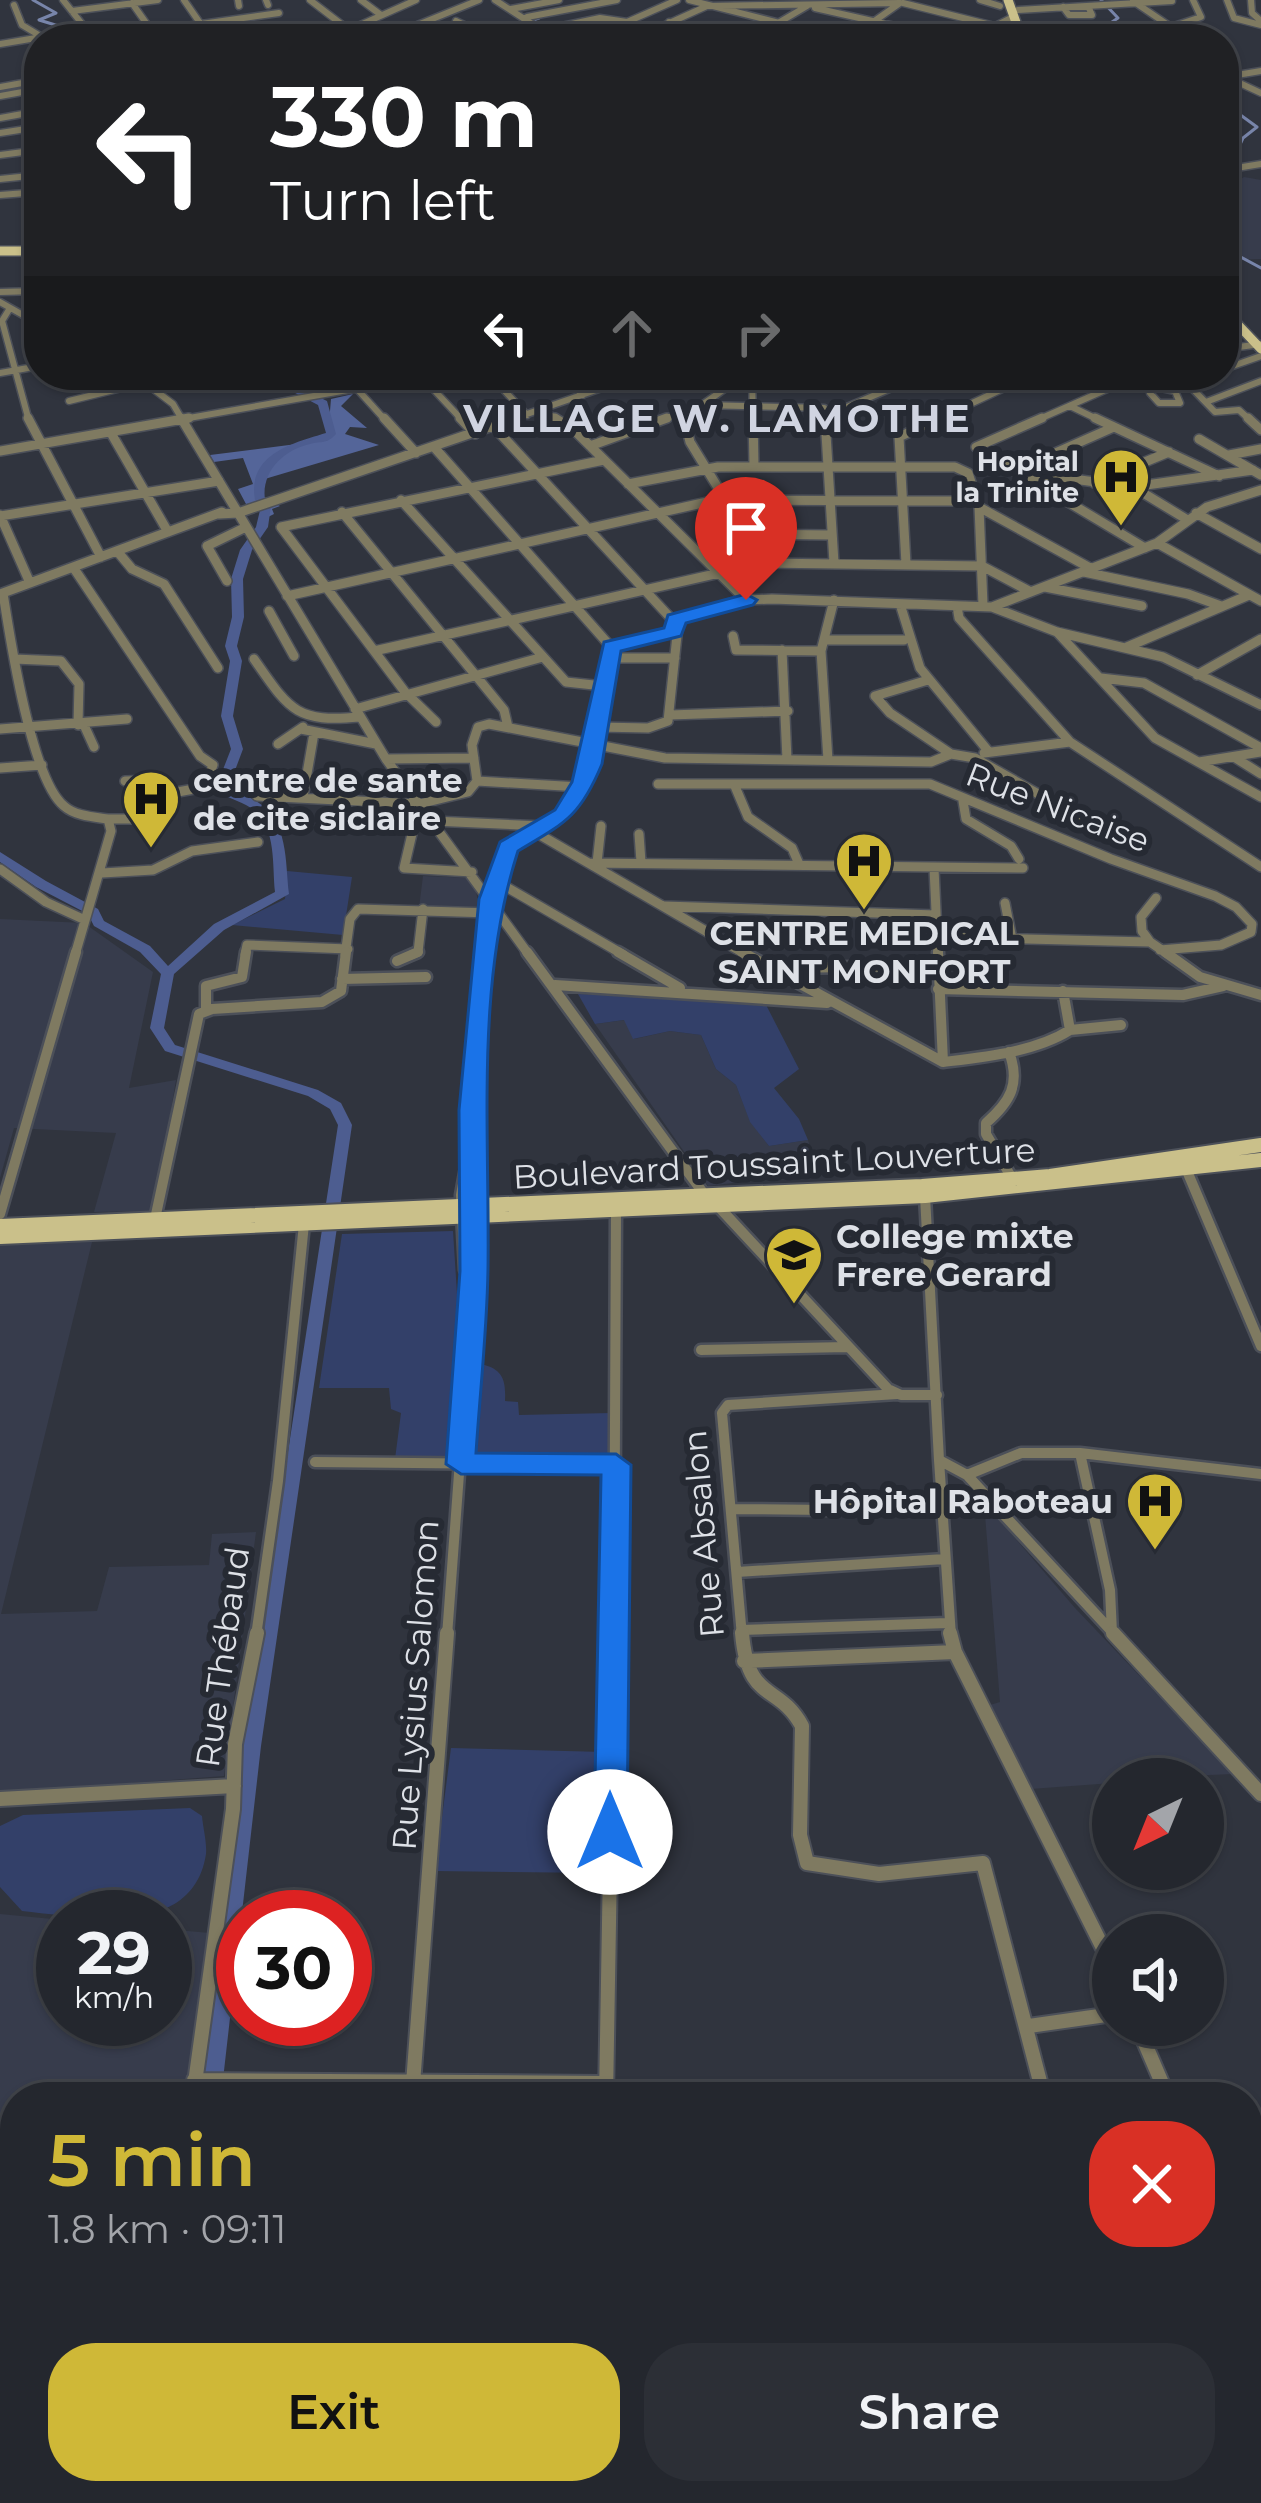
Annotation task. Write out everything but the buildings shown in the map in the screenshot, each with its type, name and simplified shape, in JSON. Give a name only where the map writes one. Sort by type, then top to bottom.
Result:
[{"type":"main road","points":[[1239,322],[1260,347]]},
{"type":"main road","name":"Boulevard Toussaint Louverture","points":[[0,1237],[704,1194],[924,1191],[1180,1160],[1261,1145]]},
{"type":"main road","name":"Boulevard Toussaint Louverture","points":[[466,1210],[718,1205],[1187,1171],[1261,1160]]},
{"type":"main road","name":"Boulevard Toussaint Louverture","points":[[0,1226],[155,1219],[307,1220]]},
{"type":"street","points":[[63,0],[83,24]]},
{"type":"street","points":[[72,10],[158,0]]},
{"type":"street","points":[[184,0],[200,23]]},
{"type":"street","points":[[310,0],[341,24]]},
{"type":"street","points":[[361,0],[381,15]]},
{"type":"street","points":[[362,24],[416,0]]},
{"type":"street","points":[[419,24],[479,0]]},
{"type":"street","points":[[495,0],[536,24]]},
{"type":"street","points":[[512,9],[559,0]]},
{"type":"street","points":[[531,20],[616,0]]},
{"type":"street","points":[[579,24],[604,18],[627,22],[677,0]]},
{"type":"street","points":[[689,0],[778,24],[807,5],[887,24]]},
{"type":"street","points":[[980,0],[1011,7],[1063,7],[1075,17],[1092,15],[1092,6],[1172,1]]},
{"type":"street","points":[[1183,24],[1201,16],[1193,0]]},
{"type":"street","points":[[1227,0],[1234,18],[1261,23]]},
{"type":"street","points":[[1251,0],[1252,13],[1261,23]]},
{"type":"street","points":[[869,24],[904,2]]},
{"type":"street","points":[[665,24],[707,6],[904,2],[987,24]]},
{"type":"street","points":[[1134,2],[1152,20],[1166,24]]},
{"type":"street","points":[[132,3],[147,24]]},
{"type":"street","points":[[14,5],[24,26]]},
{"type":"street","points":[[193,24],[279,13]]},
{"type":"street","points":[[1143,23],[1152,20]]},
{"type":"street","points":[[456,21],[462,24]]},
{"type":"street","points":[[669,22],[677,24]]},
{"type":"street","points":[[0,302],[24,316]]},
{"type":"street","points":[[10,308],[2,321],[4,372],[37,446],[101,557]]},
{"type":"street","points":[[69,401],[114,390]]},
{"type":"street","points":[[159,390],[183,421],[386,759],[704,1194]]},
{"type":"street","points":[[0,451],[358,390],[416,453]]},
{"type":"street","points":[[434,390],[475,434]]},
{"type":"street","points":[[504,390],[527,415]]},
{"type":"street","points":[[578,390],[583,395]]},
{"type":"street","points":[[73,567],[200,756],[213,766],[205,787],[161,795],[143,819],[108,819],[62,806],[45,783],[1,593],[219,514],[475,434],[597,390]]},
{"type":"street","points":[[590,446],[683,413],[725,390]]},
{"type":"street","points":[[750,390],[754,466]]},
{"type":"street","points":[[847,407],[887,390]]},
{"type":"street","points":[[906,564],[899,437],[1000,390]]},
{"type":"street","points":[[1105,390],[980,442],[976,448],[1145,548]]},
{"type":"street","points":[[1194,390],[1217,412],[1240,410],[1261,430]]},
{"type":"street","points":[[1206,402],[1237,390]]},
{"type":"street","points":[[702,405],[823,407],[834,563]]},
{"type":"street","points":[[1070,406],[1221,477]]},
{"type":"street","points":[[543,410],[590,446],[746,600]]},
{"type":"street","points":[[683,413],[690,442],[764,563]]},
{"type":"street","points":[[494,427],[676,620]]},
{"type":"street","points":[[1016,470],[1114,427]]},
{"type":"street","points":[[111,433],[168,532]]},
{"type":"street","points":[[1198,439],[1257,473]]},
{"type":"street","points":[[434,447],[578,604],[610,653],[594,747],[580,788],[563,815],[508,847],[497,878]]},
{"type":"street","points":[[1228,455],[1261,449]]},
{"type":"street","points":[[1091,484],[1169,452]]},
{"type":"street","points":[[436,722],[405,692],[281,527],[604,460]]},
{"type":"street","points":[[628,484],[710,468],[955,467],[968,473],[996,462]]},
{"type":"street","points":[[1016,470],[1132,487],[1257,473]]},
{"type":"street","points":[[968,473],[988,606]]},
{"type":"street","points":[[30,583],[0,516],[219,481]]},
{"type":"street","points":[[1132,487],[1261,549]]},
{"type":"street","points":[[676,620],[746,600],[988,606],[1145,548],[1191,516],[1261,491]]},
{"type":"street","points":[[287,596],[727,499],[903,500],[976,504],[1088,570],[1137,586],[1196,593],[1221,607]]},
{"type":"street","points":[[401,500],[569,683],[603,686]]},
{"type":"street","points":[[342,512],[504,710],[508,727]]},
{"type":"street","points":[[227,581],[207,546],[246,531]]},
{"type":"street","points":[[748,534],[832,535]]},
{"type":"street","points":[[1156,543],[1261,601]]},
{"type":"street","points":[[117,551],[132,569],[164,584],[218,668]]},
{"type":"street","points":[[374,651],[764,563],[982,566],[1031,592]]},
{"type":"street","points":[[1045,587],[1142,606]]},
{"type":"street","points":[[1127,647],[1249,595]]},
{"type":"street","points":[[828,760],[823,645],[834,600]]},
{"type":"street","points":[[900,604],[904,640],[912,660],[989,752]]},
{"type":"street","points":[[957,606],[959,618],[1070,742],[1261,867]]},
{"type":"street","points":[[988,606],[1057,632],[1163,657],[1260,704]]},
{"type":"street","points":[[269,611],[293,656]]},
{"type":"street","points":[[598,727],[660,726],[670,715],[676,620]]},
{"type":"street","points":[[278,627],[304,622]]},
{"type":"street","points":[[610,653],[674,632]]},
{"type":"street","points":[[1057,632],[1155,738],[1261,797]]},
{"type":"street","points":[[733,636],[736,650],[904,640]]},
{"type":"street","points":[[1197,675],[1261,639]]},
{"type":"street","points":[[782,650],[787,760]]},
{"type":"street","points":[[610,653],[675,658]]},
{"type":"street","points":[[278,743],[310,722],[357,713],[405,692],[543,657]]},
{"type":"street","points":[[14,659],[61,661],[80,684],[81,725],[94,747]]},
{"type":"street","points":[[254,659],[296,716],[310,722]]},
{"type":"street","points":[[1100,678],[1144,683],[1261,750]]},
{"type":"street","points":[[928,680],[874,696],[950,754]]},
{"type":"street","points":[[670,715],[788,711]]},
{"type":"street","points":[[0,729],[127,719]]},
{"type":"street","points":[[256,796],[419,804],[468,792],[477,781],[472,736],[478,727],[508,727],[594,747],[695,759],[931,762],[950,754],[1070,742]]},
{"type":"street","points":[[301,729],[376,744]]},
{"type":"street","points":[[303,797],[314,733]]},
{"type":"street","points":[[1198,762],[1261,750]]},
{"type":"street","points":[[968,755],[1084,820]]},
{"type":"street","points":[[1234,757],[1261,774]]},
{"type":"street","points":[[386,759],[474,758]]},
{"type":"street","points":[[695,759],[711,784]]},
{"type":"street","points":[[930,784],[931,762]]},
{"type":"street","points":[[0,768],[42,765]]},
{"type":"street","points":[[124,781],[158,780],[161,795]]},
{"type":"street","points":[[477,781],[580,788]]},
{"type":"street","name":"Rue Nicaise","points":[[658,784],[930,784],[963,801],[1215,896],[1236,907],[1252,925],[1251,932],[1236,941],[1160,950]]},
{"type":"street","points":[[734,784],[748,817],[791,848],[799,864]]},
{"type":"street","points":[[590,863],[934,868],[1021,863],[1011,846],[966,819],[963,801]]},
{"type":"street","points":[[419,804],[404,868],[497,878],[685,991]]},
{"type":"street","points":[[0,1214],[101,873],[111,831],[108,819]]},
{"type":"street","points":[[433,820],[547,826]]},
{"type":"street","points":[[590,863],[601,826]]},
{"type":"street","points":[[535,832],[830,1004],[943,1062],[1009,1052],[1070,1030],[1121,1024]]},
{"type":"street","points":[[639,834],[641,862]]},
{"type":"street","points":[[101,873],[153,870],[192,851],[258,842]]},
{"type":"street","points":[[934,868],[943,1062]]},
{"type":"street","points":[[0,869],[46,902],[88,914]]},
{"type":"street","name":"Rue Lysius Salomon","points":[[414,2082],[461,1464],[471,1277],[465,1270],[470,1148],[497,878]]},
{"type":"street","points":[[1156,898],[1141,917],[1142,931],[1150,942],[1186,970],[1259,993]]},
{"type":"street","points":[[1005,903],[1012,939]]},
{"type":"street","points":[[155,1219],[199,1014],[322,1002],[339,994],[350,919],[358,909],[491,906]]},
{"type":"street","points":[[659,906],[936,915]]},
{"type":"street","points":[[398,962],[418,952],[423,909]]},
{"type":"street","points":[[939,937],[1150,942]]},
{"type":"street","points":[[206,1010],[206,986],[242,977],[247,945],[348,949]]},
{"type":"street","points":[[772,968],[938,966]]},
{"type":"street","points":[[342,980],[426,976]]},
{"type":"street","points":[[555,985],[830,1004]]},
{"type":"street","points":[[938,989],[1183,995],[1227,986]]},
{"type":"street","points":[[1063,991],[1070,1030]]},
{"type":"street","points":[[1009,1052],[1016,1083],[1010,1105],[986,1124],[986,1134],[1013,1180]]},
{"type":"street","points":[[1187,1171],[1261,1346]]},
{"type":"street","points":[[924,1191],[948,1623],[975,1702],[1092,1923]]},
{"type":"street","points":[[718,1205],[847,1347],[897,1394],[937,1395]]},
{"type":"street","points":[[606,2082],[616,1210]]},
{"type":"street","name":"Rue Thébaud","points":[[197,2080],[234,1786],[235,1744],[260,1617],[307,1220]]},
{"type":"street","points":[[701,1350],[847,1347]]},
{"type":"street","name":"Rue Absalon","points":[[897,1394],[728,1405],[722,1413],[744,1660],[759,1688],[796,1715],[802,1726],[800,1834],[807,1863],[879,1874],[983,1863],[1041,2082]]},
{"type":"street","points":[[967,1475],[1021,1453],[1080,1453],[1261,1474]]},
{"type":"street","points":[[1080,1453],[1111,1590],[1112,1633]]},
{"type":"street","points":[[939,1460],[967,1475],[1259,1785]]},
{"type":"street","points":[[315,1462],[616,1465]]},
{"type":"street","points":[[732,1508],[827,1510],[942,1502]]},
{"type":"street","points":[[736,1572],[945,1559]]},
{"type":"street","points":[[741,1630],[948,1623]]},
{"type":"street","points":[[744,1660],[955,1652]]},
{"type":"street","points":[[0,1799],[234,1786]]},
{"type":"street","points":[[1029,2026],[1092,2017]]},
{"type":"street","points":[[1146,2046],[1162,2082]]},
{"type":"street","points":[[197,2080],[262,2082]]},
{"type":"shaded area","points":[[1239,180],[1261,180],[1261,259],[1239,260]]},
{"type":"shaded area","points":[[285,390],[352,390],[313,394]]},
{"type":"shaded area","points":[[353,394],[341,406],[367,428],[350,427],[345,434],[379,445],[258,481],[261,495],[280,506],[268,517],[260,503],[246,504],[238,489],[253,484],[243,458],[214,462],[210,455],[328,440],[334,435],[329,423],[331,399]]},
{"type":"shaded area","points":[[287,871],[352,877],[343,935],[232,925],[285,899]]},
{"type":"shaded area","points":[[423,876],[473,878],[480,910],[419,908]]},
{"type":"shaded area","points":[[0,919],[84,923],[153,972],[129,1088],[176,1080],[154,1211],[94,1212],[116,1133],[14,1128],[0,1178]]},
{"type":"shaded area","points":[[578,994],[763,999],[799,1069],[774,1088],[799,1119],[808,1140],[769,1146],[750,1122],[736,1085],[716,1069],[701,1035],[670,1031],[633,1039],[624,1020],[595,1024]]},
{"type":"shaded area","points":[[625,1020],[634,1039],[670,1031],[701,1035],[716,1069],[736,1085],[750,1121],[769,1146],[808,1140],[817,1173],[708,1186],[595,1024]]},
{"type":"shaded area","points":[[453,1231],[461,1356],[454,1460],[395,1459],[401,1413],[391,1409],[389,1388],[319,1388],[342,1234]]},
{"type":"shaded area","points":[[93,1238],[1,1614],[97,1611],[109,1567],[209,1565],[212,1534],[256,1532],[224,1776],[0,1793],[0,1241]]},
{"type":"shaded area","points":[[481,1364],[502,1376],[505,1401],[518,1402],[519,1415],[612,1413],[611,1459],[475,1458]]},
{"type":"shaded area","points":[[984,1502],[1075,1608],[1218,1758],[1092,1758],[1092,1785],[1030,1789],[990,1705],[1000,1702]]},
{"type":"shaded area","points":[[451,1748],[604,1752],[601,1873],[435,1871]]},
{"type":"shaded area","points":[[190,1808],[202,1816],[206,1854],[189,1890],[36,1890],[36,1913],[22,1911],[0,1887],[0,1826],[23,1815]]},
{"type":"shaded area","points":[[0,1914],[36,1917],[36,2046],[192,2046],[192,1931],[210,1933],[187,2082],[0,2082]]},
{"type":"waterway","points":[[33,0],[56,13],[39,20],[52,24]]},
{"type":"waterway","points":[[1101,0],[1118,18],[1109,24]]},
{"type":"waterway","points":[[520,24],[539,18]]},
{"type":"waterway","points":[[1239,114],[1257,127],[1239,147]]},
{"type":"waterway","points":[[1239,256],[1261,268]]},
{"type":"waterway","points":[[260,500],[261,477],[277,456],[331,434],[323,403],[297,390]]},
{"type":"waterway","points":[[168,973],[219,927],[282,894],[272,824],[256,806],[221,790],[237,749],[227,716],[236,661],[231,646],[238,617],[237,579],[246,550],[262,527],[266,506]]},
{"type":"waterway","points":[[0,856],[93,912],[99,923],[145,949],[168,973]]},
{"type":"waterway","points":[[168,973],[157,1028],[170,1048],[313,1093],[336,1106],[345,1125],[252,1746],[213,2082]]},
{"type":"place","name":"Hopital la Trinite","points":[[1121,528]]},
{"type":"place","name":"centre de sante de cite siclaire","points":[[151,850]]},
{"type":"place","name":"CENTRE MEDICAL SAINT MONFORT","points":[[864,912]]},
{"type":"place","name":"College mixte Frere Gerard","points":[[794,1306]]},
{"type":"place","name":"Hôpital Raboteau","points":[[1155,1552]]},
{"type":"district","name":"VILLAGE W. LAMOTHE","points":[[718,418]]},
{"type":"route","points":[[610,1832],[616,1465],[461,1464],[474,1271],[472,1110],[491,899],[508,847],[563,815],[583,782],[611,647],[674,632],[676,620],[746,600]]}]
